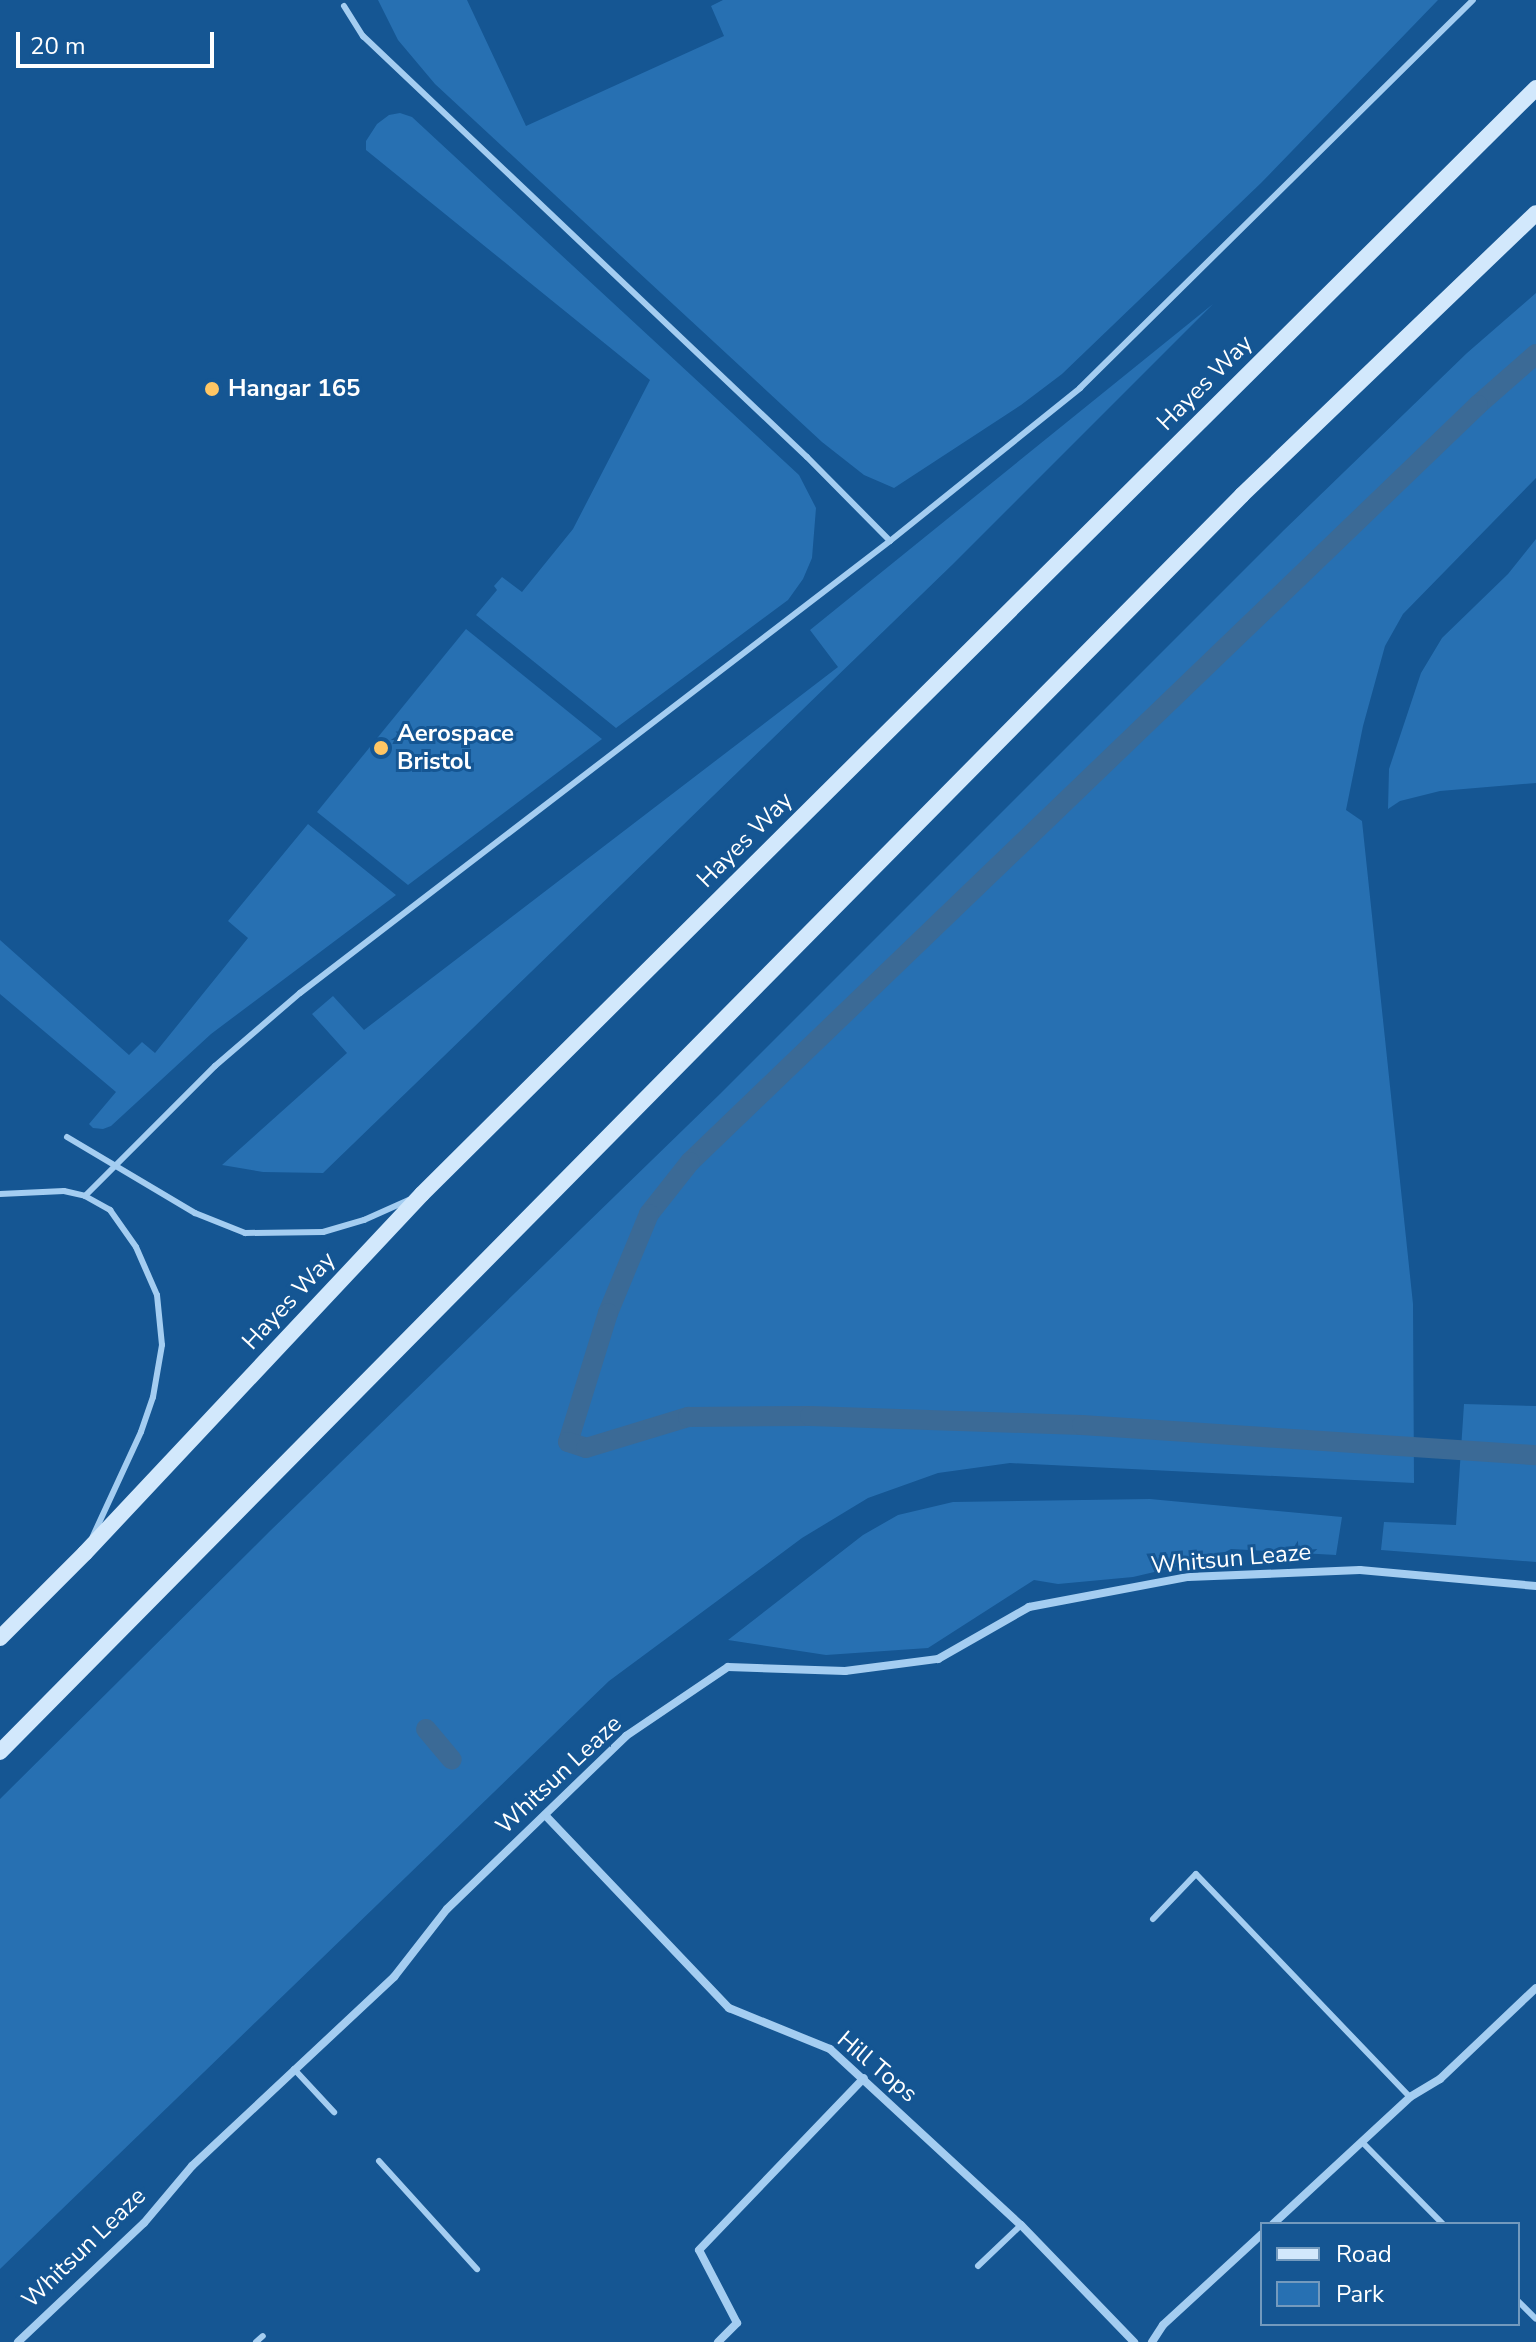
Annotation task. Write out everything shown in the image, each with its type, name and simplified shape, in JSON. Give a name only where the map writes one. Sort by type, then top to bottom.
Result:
[{"type":"street","name":"Hayes Way","points":[[0,1638],[85,1553],[422,1194],[1536,88]]},
{"type":"street","points":[[0,1752],[1231,506],[1536,213]]},
{"type":"street","name":"Whitsun Leaze","points":[[18,2342],[144,2223],[192,2166],[394,1977],[447,1909],[626,1736],[728,1667],[845,1671],[938,1659],[1029,1607],[1188,1577],[1360,1570],[1536,1586]]},
{"type":"street","name":"Hill Tops","points":[[545,1815],[729,2008],[830,2049],[1021,2225],[1134,2342]]},
{"type":"street","points":[[1275,2222],[1410,2097],[1440,2079],[1536,1988]]},
{"type":"street","points":[[718,2342],[737,2323],[699,2250],[864,2078]]},
{"type":"street","points":[[1152,2342],[1163,2325],[1260,2236]]},
{"type":"lane","points":[[85,1196],[215,1066],[300,993],[890,541],[1080,388],[1473,0]]},
{"type":"lane","points":[[344,6],[363,36],[807,457],[890,541]]},
{"type":"lane","points":[[67,1137],[195,1213],[245,1233],[323,1232],[364,1220],[422,1194]]},
{"type":"lane","points":[[0,1194],[46,1190],[85,1196],[110,1210],[136,1247],[157,1295],[162,1345],[159,1370],[141,1432],[85,1553]]},
{"type":"lane","points":[[1153,1919],[1196,1874],[1410,2097]]},
{"type":"lane","points":[[294,2069],[334,2112]]},
{"type":"lane","points":[[1362,2142],[1441,2222]]},
{"type":"lane","points":[[379,2161],[477,2269]]},
{"type":"lane","points":[[978,2266],[1021,2225]]},
{"type":"lane","points":[[1520,2303],[1536,2319]]},
{"type":"lane","points":[[256,2342],[263,2336]]},
{"type":"green space","points":[[378,0],[467,0],[526,126],[724,36],[711,6],[723,0],[1438,0],[1261,183],[1062,374],[1021,405],[894,488],[864,475],[822,442],[435,84],[398,40]]},
{"type":"green space","points":[[400,113],[412,117],[799,475],[816,508],[812,558],[803,579],[788,600],[616,728],[476,615],[497,590],[494,586],[502,577],[522,592],[573,529],[650,380],[366,150],[366,141],[377,124],[389,115]]},
{"type":"green space","points":[[1536,293],[1536,478],[1403,614],[1385,646],[1363,726],[1346,810],[1362,821],[1413,1304],[1414,1483],[1010,1463],[938,1473],[868,1498],[802,1538],[609,1681],[0,2269],[0,1799],[269,1532],[721,1093],[1283,531],[1467,353]]},
{"type":"green space","points":[[1213,304],[952,565],[323,1173],[263,1172],[222,1165],[347,1053],[312,1014],[333,996],[364,1030],[838,667],[810,630]]},
{"type":"green space","points":[[1536,539],[1536,783],[1440,791],[1400,801],[1388,809],[1389,769],[1421,673],[1442,638],[1508,574]]},
{"type":"green space","points":[[466,629],[602,739],[408,885],[317,812]]},
{"type":"green space","points":[[308,824],[396,895],[211,1034],[111,1126],[93,1128],[89,1124],[116,1092],[0,994],[0,940],[129,1055],[142,1042],[155,1053],[248,938],[228,921]]},
{"type":"green space","points":[[1464,1404],[1536,1406],[1536,1562],[1381,1550],[1384,1522],[1456,1525]]},
{"type":"green space","points":[[1150,1499],[1342,1517],[1336,1555],[1231,1549],[1214,1558],[1133,1577],[1058,1584],[1034,1580],[928,1648],[826,1655],[728,1640],[863,1535],[898,1515],[953,1502]]},
{"type":"waterway","points":[[1536,354],[1478,405],[690,1162],[649,1214],[608,1313],[568,1442],[586,1448],[688,1417],[810,1416],[1082,1425],[1536,1455]]},
{"type":"waterway","points":[[426,1729],[452,1760]]},
{"type":"place","name":"Hangar 165","points":[[212,389]]},
{"type":"place","name":"Aerospace Bristol","points":[[381,748]]}]
